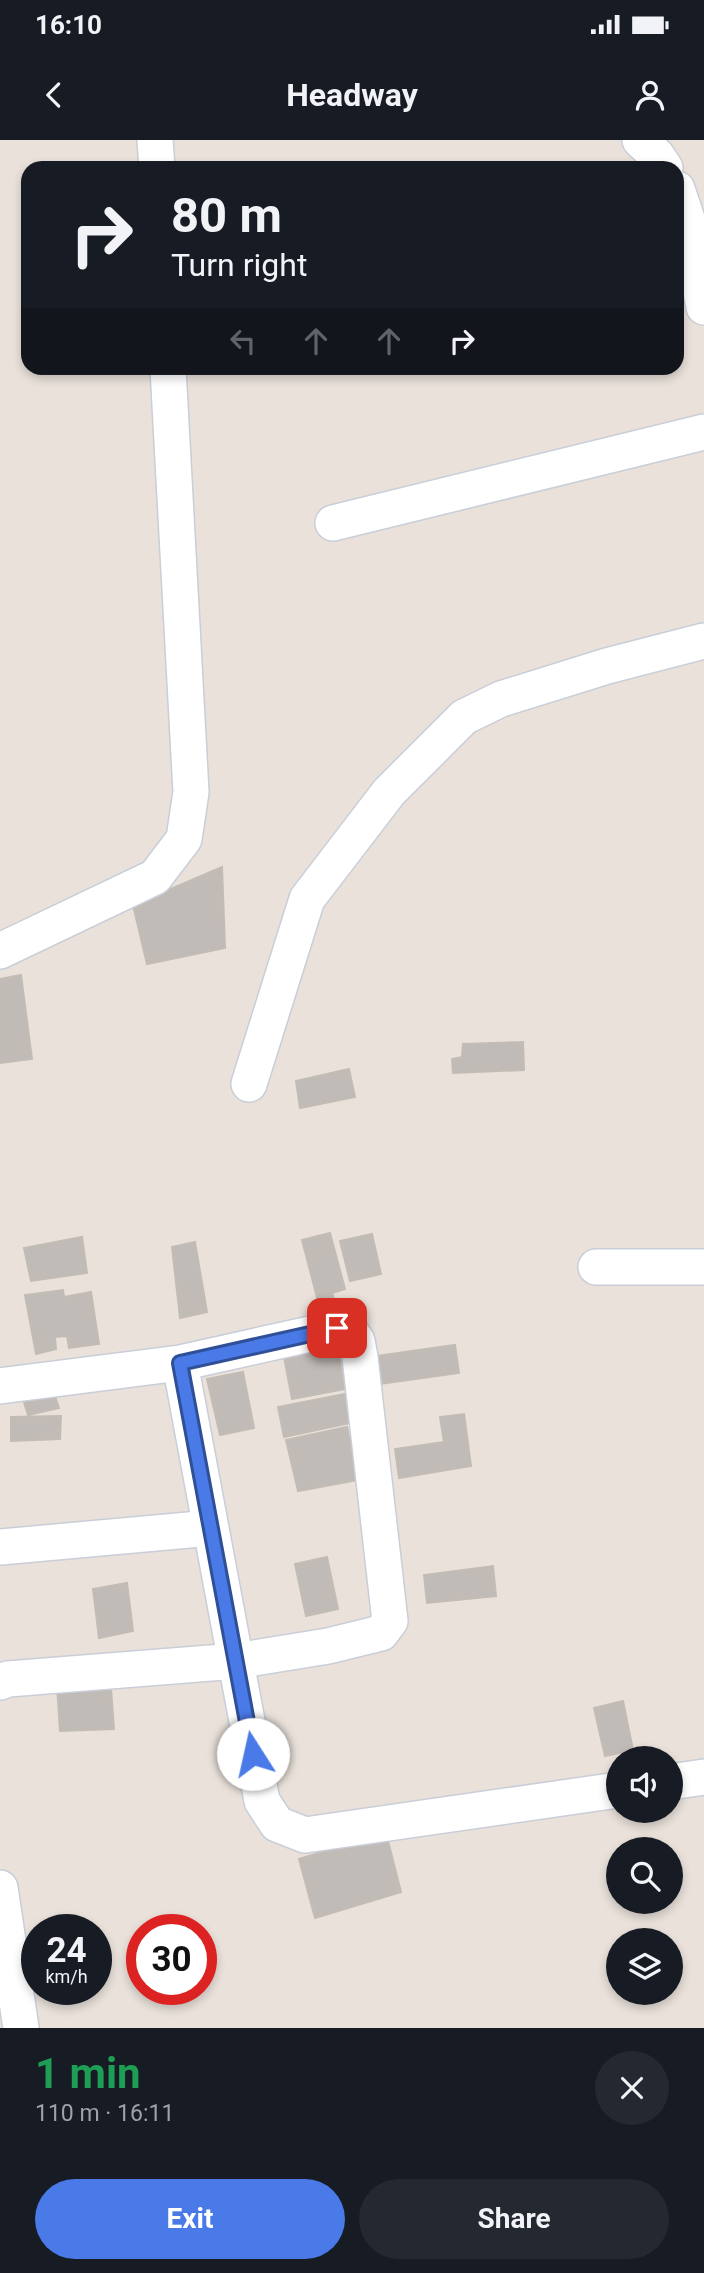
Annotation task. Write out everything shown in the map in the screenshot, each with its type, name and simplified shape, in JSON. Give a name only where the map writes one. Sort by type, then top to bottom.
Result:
[{"type":"street","points":[[155,140],[156,161]]},
{"type":"street","points":[[640,140],[660,161]]},
{"type":"street","points":[[684,210],[704,307]]},
{"type":"street","points":[[0,951],[155,877],[184,839],[191,792],[168,375]]},
{"type":"street","points":[[332,523],[704,432]]},
{"type":"street","points":[[249,1084],[307,900],[388,792],[464,717],[500,699],[607,666],[704,641]]},
{"type":"street","points":[[596,1267],[704,1267]]},
{"type":"street","points":[[0,1386],[180,1363],[337,1328],[349,1330],[357,1341],[360,1357],[390,1621],[381,1633],[328,1646],[236,1661],[21,1678],[0,1682]]},
{"type":"street","points":[[180,1363],[262,1801],[277,1824],[305,1835],[606,1792]]},
{"type":"street","points":[[0,1547],[211,1528]]},
{"type":"street","points":[[683,1780],[704,1777]]},
{"type":"street","points":[[0,1888],[21,2028]]},
{"type":"building","points":[[222,867],[225,948],[147,964],[133,905]]},
{"type":"building","points":[[21,975],[32,1059],[0,1063],[0,979]]},
{"type":"building","points":[[523,1042],[524,1070],[453,1073],[452,1059],[462,1057],[463,1044]]},
{"type":"building","points":[[349,1069],[355,1097],[300,1108],[296,1081]]},
{"type":"building","points":[[330,1233],[345,1289],[332,1293],[336,1305],[320,1309],[302,1240]]},
{"type":"building","points":[[372,1234],[381,1274],[350,1281],[340,1241]]},
{"type":"building","points":[[82,1237],[87,1273],[31,1281],[24,1248]]},
{"type":"building","points":[[195,1242],[207,1312],[180,1318],[172,1247]]},
{"type":"building","points":[[63,1290],[64,1297],[91,1292],[99,1344],[69,1348],[67,1336],[55,1337],[56,1349],[36,1354],[25,1295]]},
{"type":"building","points":[[335,1336],[345,1389],[292,1399],[282,1346]]},
{"type":"building","points":[[455,1345],[459,1373],[379,1384],[376,1356]]},
{"type":"building","points":[[243,1372],[254,1428],[220,1435],[207,1379]]},
{"type":"building","points":[[53,1390],[59,1408],[28,1415],[23,1399]]},
{"type":"building","points":[[345,1394],[350,1423],[284,1437],[278,1407]]},
{"type":"building","points":[[464,1414],[471,1466],[399,1478],[395,1449],[444,1442],[440,1417]]},
{"type":"building","points":[[61,1416],[60,1439],[11,1441],[11,1417]]},
{"type":"building","points":[[347,1427],[358,1480],[298,1491],[286,1440]]},
{"type":"building","points":[[327,1557],[338,1609],[306,1616],[295,1564]]},
{"type":"building","points":[[493,1566],[496,1596],[427,1603],[424,1575]]},
{"type":"building","points":[[127,1583],[133,1631],[99,1638],[93,1589]]},
{"type":"building","points":[[110,1675],[114,1729],[60,1731],[57,1685]]},
{"type":"building","points":[[623,1701],[632,1746],[606,1746],[605,1756],[594,1708]]},
{"type":"building","points":[[386,1833],[401,1892],[315,1918],[299,1859]]},
{"type":"route","points":[[253,1754],[180,1363],[337,1328]]}]
